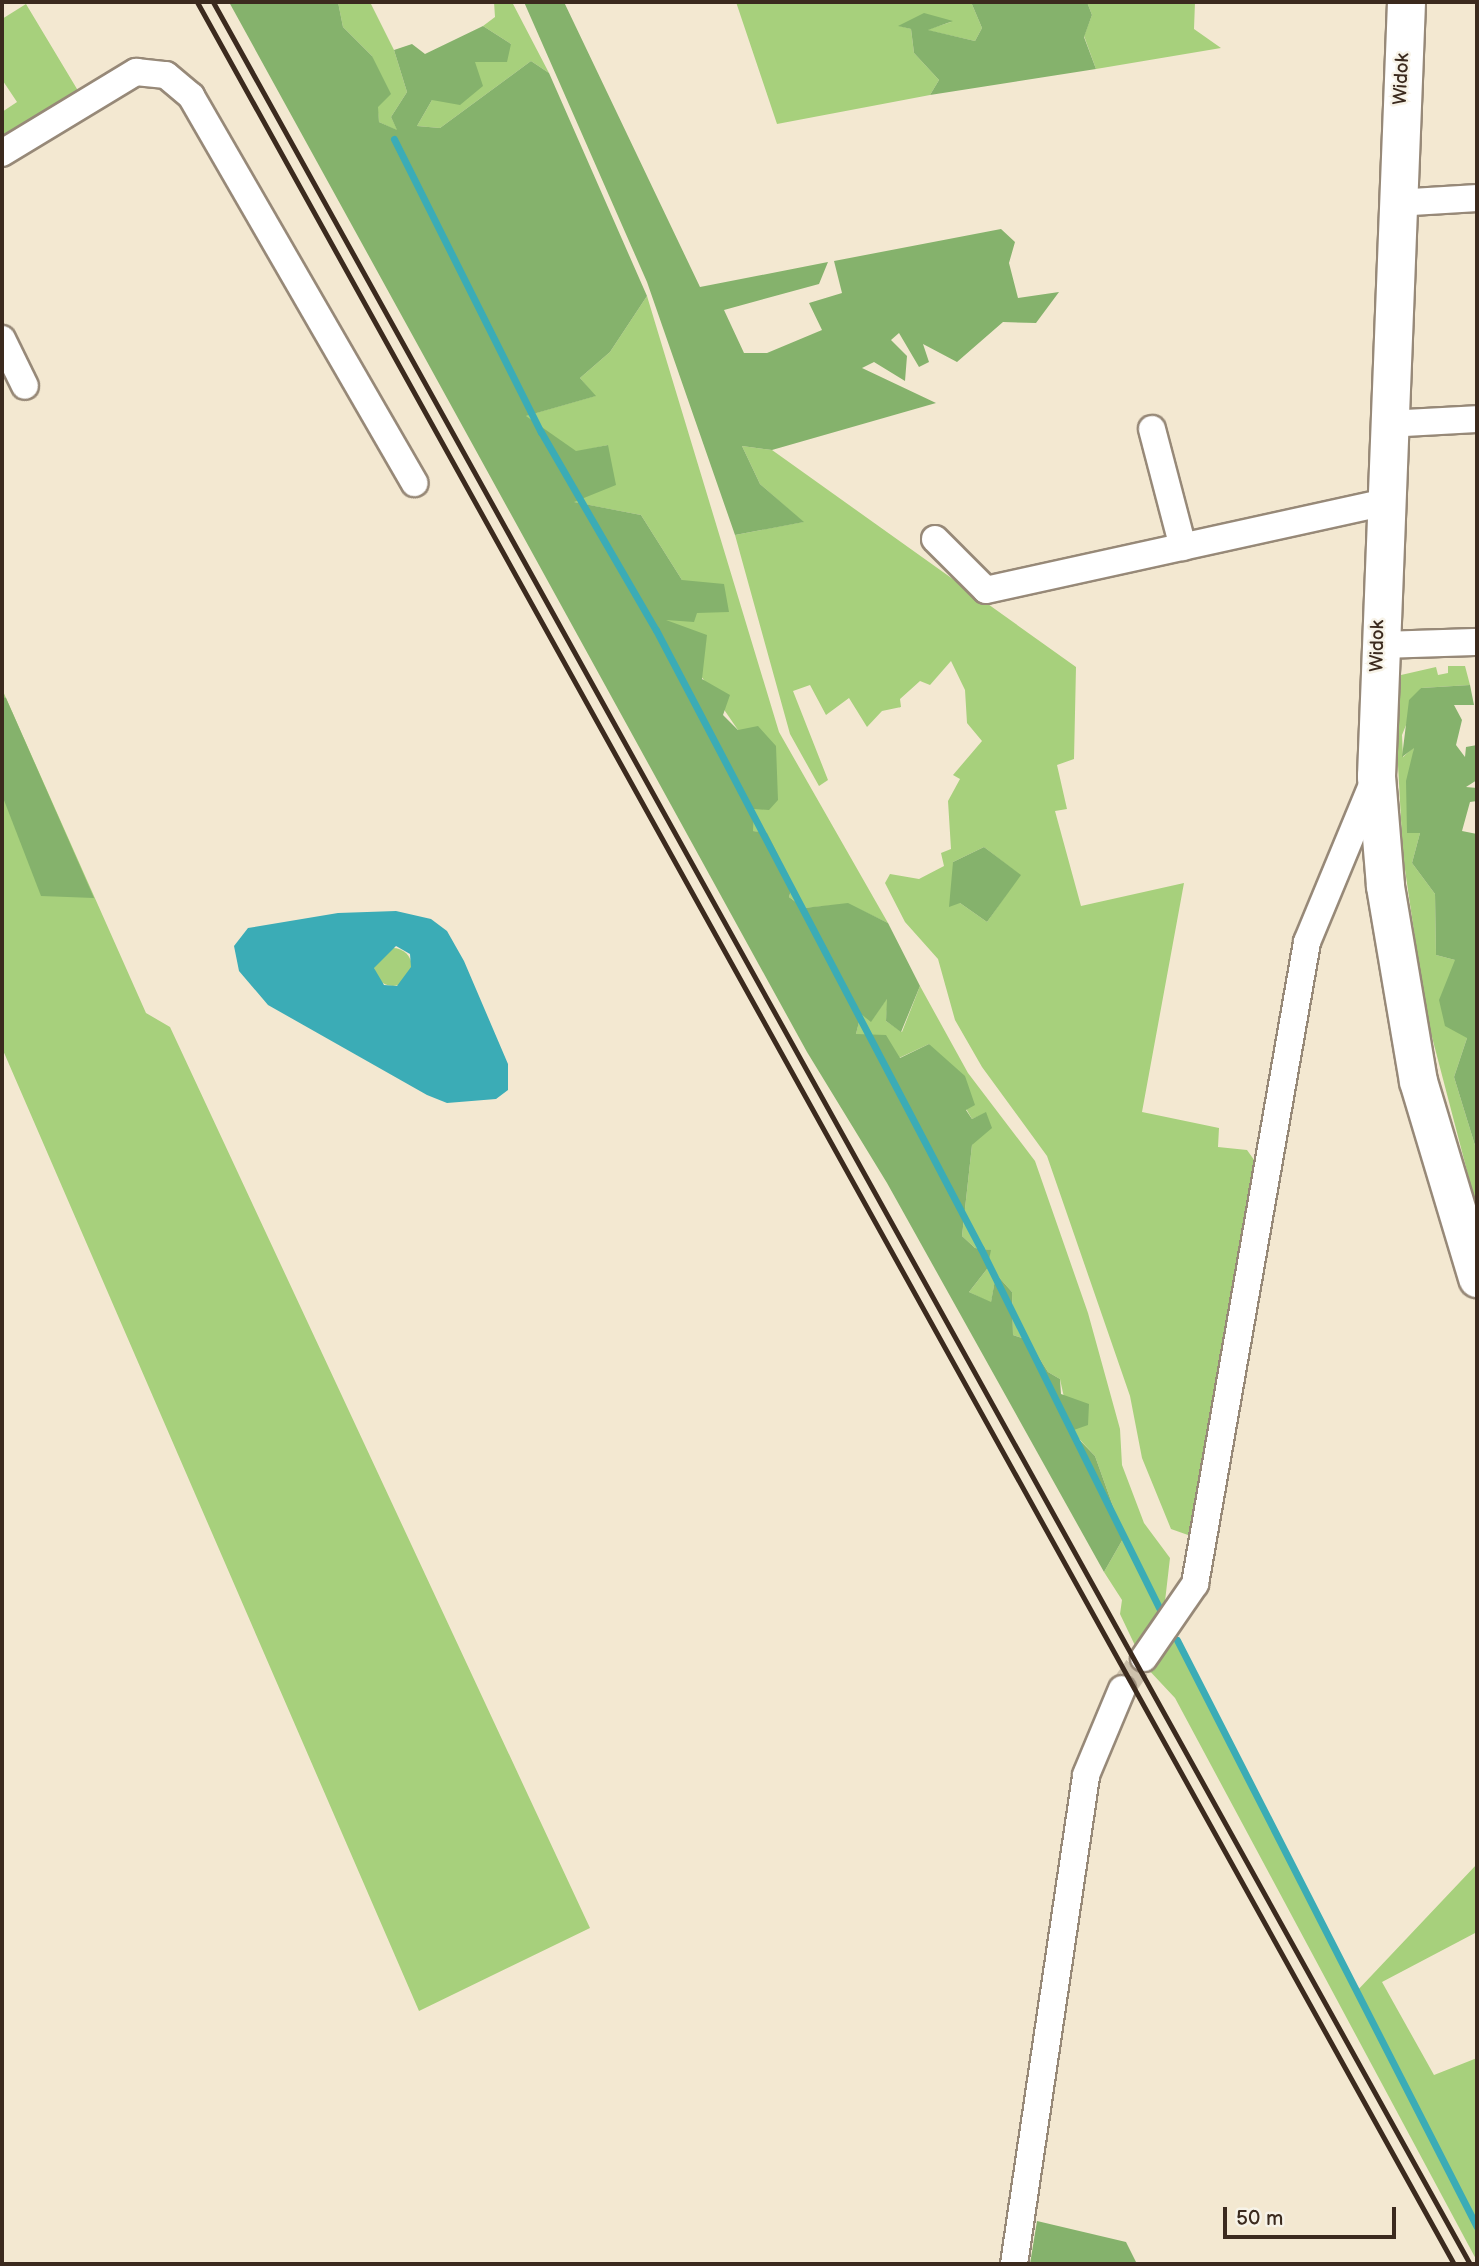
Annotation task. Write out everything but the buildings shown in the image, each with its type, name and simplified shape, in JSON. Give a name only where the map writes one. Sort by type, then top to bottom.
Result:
[{"type":"main road","name":"Widok","points":[[1406,2],[1385,424],[1376,776],[1385,886],[1418,1081],[1477,1278]]},
{"type":"street","points":[[2,153],[136,72],[166,75],[191,96],[414,483]]},
{"type":"street","points":[[1396,203],[1477,198]]},
{"type":"street","points":[[2,339],[24,386]]},
{"type":"street","points":[[1385,424],[1477,419]]},
{"type":"street","points":[[1152,429],[1183,547]]},
{"type":"street","points":[[935,539],[986,590],[1382,503]]},
{"type":"street","points":[[1378,645],[1477,642]]},
{"type":"street","points":[[1144,1658],[1195,1584],[1307,942],[1376,776]]},
{"type":"street","points":[[1014,2264],[1086,1775],[1122,1689]]},
{"type":"green space","points":[[229,2],[338,2],[343,27],[372,56],[391,94],[378,107],[379,122],[397,130],[391,117],[407,92],[394,50],[412,44],[425,54],[483,26],[511,44],[507,62],[475,62],[483,86],[460,105],[432,100],[417,126],[440,128],[531,61],[549,73],[647,296],[610,352],[580,378],[596,396],[526,416],[576,451],[608,445],[616,485],[574,502],[641,515],[682,580],[724,584],[729,612],[697,613],[694,622],[666,620],[707,635],[702,679],[730,695],[723,715],[738,730],[758,726],[776,746],[778,800],[769,810],[754,809],[753,831],[767,833],[793,884],[789,897],[804,908],[848,903],[888,923],[920,986],[901,1032],[886,1021],[887,999],[871,1022],[861,1014],[856,1034],[886,1035],[900,1058],[929,1044],[965,1076],[975,1105],[966,1110],[972,1119],[986,1112],[992,1128],[972,1145],[962,1236],[975,1248],[991,1250],[987,1269],[969,1292],[991,1302],[996,1274],[1012,1292],[1013,1335],[1028,1340],[1048,1372],[1060,1379],[1061,1394],[1089,1404],[1088,1425],[1071,1431],[1095,1456],[1124,1537],[1104,1572],[887,1183],[807,1052]]},
{"type":"green space","points":[[338,2],[370,2],[394,50],[407,92],[391,117],[398,131],[379,122],[372,56],[343,27]]},
{"type":"green space","points":[[494,2],[512,2],[549,73],[531,61],[440,128],[417,126],[432,100],[475,62],[511,44],[483,26],[495,17]]},
{"type":"green space","points":[[524,2],[564,2],[700,287],[828,262],[819,284],[724,310],[744,353],[767,353],[822,330],[809,303],[842,293],[834,261],[1001,229],[1015,242],[1009,263],[1018,298],[1059,292],[1036,323],[1003,322],[957,362],[923,344],[929,362],[919,367],[899,333],[891,340],[907,356],[905,381],[874,362],[862,368],[936,403],[772,450],[742,446],[760,484],[804,522],[735,535],[647,282]]},
{"type":"green space","points":[[736,2],[971,2],[982,28],[975,41],[926,30],[951,22],[900,26],[911,29],[914,53],[939,80],[930,95],[777,124]]},
{"type":"green space","points":[[971,2],[1087,2],[1092,15],[1084,37],[1096,69],[930,95],[939,80],[914,53],[911,29],[898,26],[924,13],[953,21],[928,30],[975,41],[982,28]]},
{"type":"green space","points":[[1087,2],[1195,2],[1194,29],[1221,48],[1096,69],[1084,36],[1092,15]]},
{"type":"green space","points":[[26,4],[80,94],[2,139],[2,112],[17,102],[3,81],[2,19]]},
{"type":"green space","points":[[647,296],[779,732],[888,923],[848,904],[804,908],[789,897],[793,884],[767,834],[753,831],[738,730],[662,619],[682,580],[641,515],[573,502],[608,445],[576,452],[525,416],[595,396],[580,378],[610,352]]},
{"type":"green space","points":[[742,446],[772,450],[1076,667],[1074,759],[1057,765],[1067,809],[1055,811],[1081,906],[1184,883],[1142,1112],[1219,1128],[1218,1147],[1247,1150],[1257,1164],[1197,1531],[1188,1535],[1171,1529],[1142,1458],[1130,1396],[1047,1156],[982,1067],[955,1020],[938,959],[905,922],[885,883],[890,874],[919,879],[944,866],[941,853],[951,849],[948,801],[960,779],[953,775],[982,741],[967,723],[965,690],[951,661],[930,685],[920,681],[900,699],[901,707],[882,711],[867,727],[849,698],[826,715],[810,685],[793,691],[828,780],[819,786],[790,734],[735,535],[803,522],[760,484]],"holes":[[[984,847],[1020,875],[987,922],[960,903],[953,862]]]},
{"type":"green space","points":[[1448,666],[1465,666],[1470,685],[1421,688],[1402,735],[1403,757],[1414,747],[1408,833],[1420,833],[1412,863],[1435,894],[1436,955],[1455,960],[1467,1038],[1454,1077],[1477,1152],[1477,1209],[1426,1014],[1403,856],[1394,692],[1401,675],[1436,667],[1438,675],[1448,673]]},
{"type":"green space","points":[[1470,685],[1474,705],[1454,705],[1462,720],[1456,745],[1465,757],[1466,747],[1477,745],[1477,780],[1466,787],[1477,788],[1477,801],[1470,802],[1462,831],[1477,834],[1477,1152],[1454,1077],[1467,1038],[1445,1026],[1439,1000],[1455,960],[1436,955],[1435,894],[1412,863],[1420,833],[1407,833],[1406,781],[1414,748],[1402,757],[1409,700],[1421,688]]},
{"type":"green space","points":[[2,689],[146,1013],[170,1027],[590,1928],[419,2011],[2,1048]]},
{"type":"green space","points":[[2,697],[6,698],[94,898],[41,896],[2,795]]},
{"type":"green space","points":[[984,847],[1021,875],[987,922],[960,903],[949,907],[953,862]]},
{"type":"green space","points":[[393,948],[406,954],[412,967],[406,980],[393,986],[380,980],[374,967],[380,954]]},
{"type":"green space","points":[[920,986],[968,1073],[1035,1161],[1088,1313],[1120,1429],[1122,1465],[1144,1523],[1170,1558],[1164,1610],[1140,1656],[1120,1614],[1122,1600],[1104,1572],[1124,1537],[1095,1456],[1071,1430],[1060,1379],[1048,1372],[1028,1340],[1013,1335],[1012,1292],[996,1274],[991,1303],[969,1292],[987,1269],[990,1250],[975,1248],[962,1236],[972,1145],[986,1113],[972,1119],[929,1044],[899,1058],[856,1034],[861,1013],[871,1021],[888,997],[886,1021],[902,1032]]},
{"type":"green space","points":[[1168,1636],[1181,1647],[1355,1993],[1477,1864],[1477,1932],[1382,1982],[1434,2075],[1477,2058],[1477,2261],[1175,1698],[1146,1667]]},
{"type":"green space","points":[[1037,2221],[1126,2242],[1137,2264],[1030,2264]]},
{"type":"water","points":[[396,911],[431,919],[447,931],[464,961],[508,1064],[508,1090],[496,1099],[447,1103],[427,1095],[268,1005],[239,971],[234,946],[248,928],[338,913]],"holes":[[[396,946],[410,954],[411,967],[397,986],[384,985],[374,968]]]},
{"type":"waterway","points":[[394,139],[541,432],[656,630],[981,1249],[1159,1608]]},
{"type":"waterway","points":[[1177,1640],[1477,2227]]},
{"type":"tunnel","points":[[1122,1689],[1144,1658]]},
{"type":"railway","points":[[197,2],[1454,2264]]},
{"type":"railway","points":[[213,2],[1470,2264]]}]
